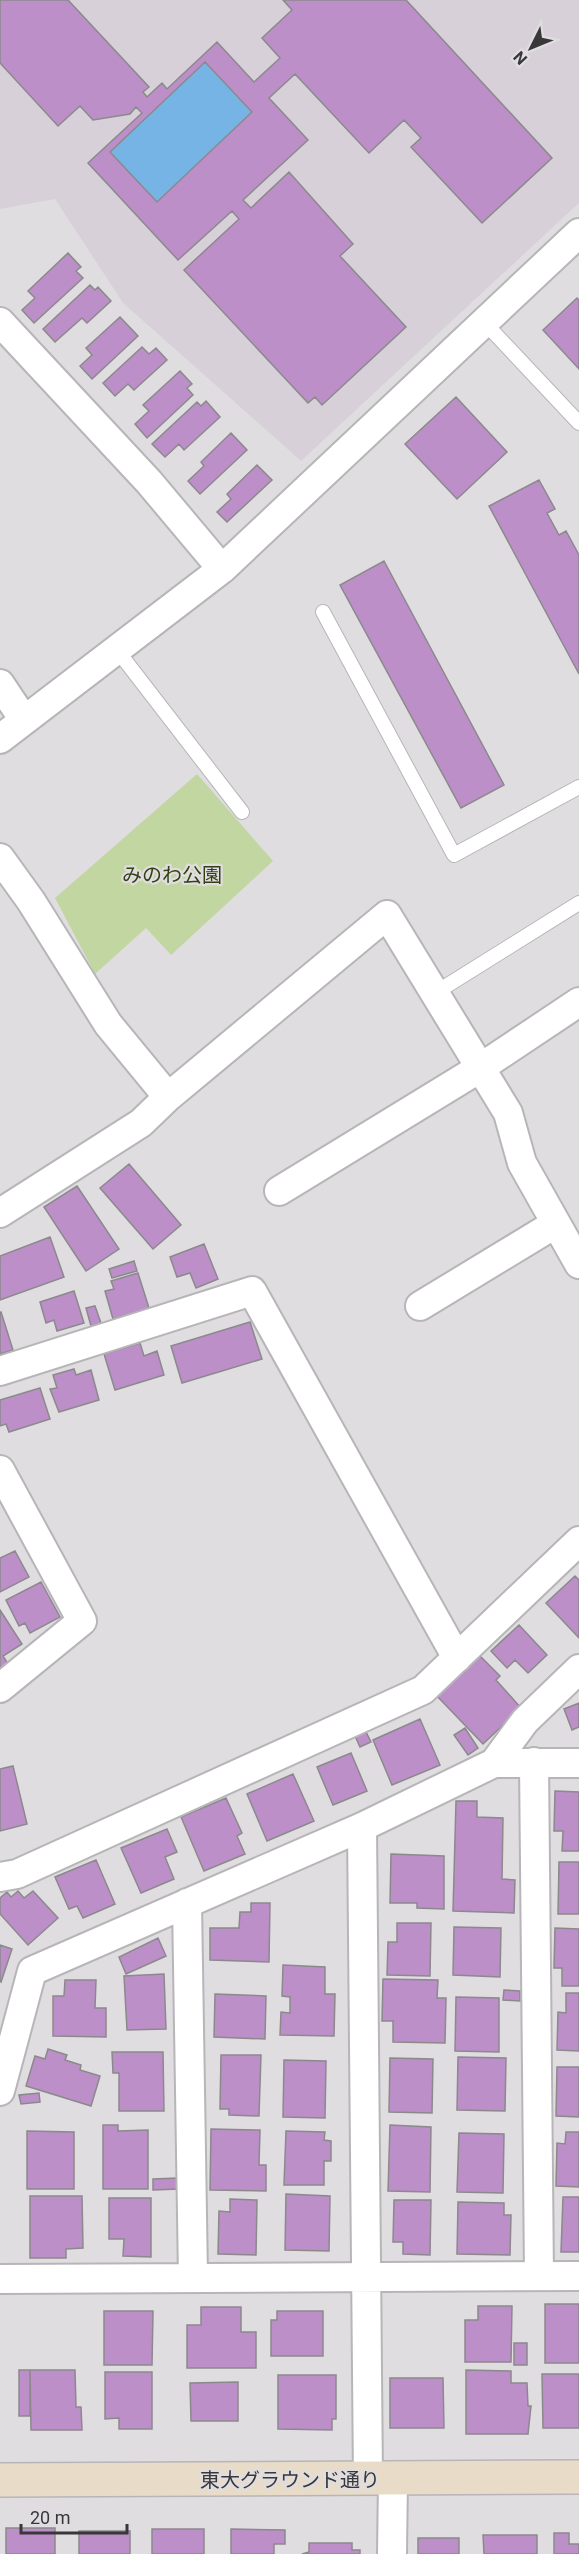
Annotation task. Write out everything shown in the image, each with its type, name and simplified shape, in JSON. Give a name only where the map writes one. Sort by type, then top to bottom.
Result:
[{"type":"street","points":[[0,739],[222,569],[579,233]]},
{"type":"street","points":[[0,322],[149,482],[222,569]]},
{"type":"street","points":[[0,684],[24,720]]},
{"type":"street","points":[[0,858],[31,901],[108,1024],[168,1097]]},
{"type":"street","points":[[0,1214],[141,1123],[168,1097],[387,915],[508,1113],[522,1163],[579,1264]]},
{"type":"street","points":[[279,1191],[480,1068],[579,1002]]},
{"type":"street","points":[[420,1306],[555,1224]]},
{"type":"street","points":[[0,1371],[252,1291],[457,1658]]},
{"type":"street","points":[[0,1470],[82,1621],[0,1688]]},
{"type":"street","points":[[0,1877],[17,1874],[423,1690],[579,1541]]},
{"type":"street","points":[[494,1762],[525,1721],[579,1669]]},
{"type":"street","points":[[0,2091],[32,1971],[362,1827],[494,1762],[579,1763]]},
{"type":"street","points":[[534,1762],[539,2276]]},
{"type":"street","points":[[362,1827],[365,2278],[380,2479],[392,2554]]},
{"type":"street","points":[[187,1903],[193,2277]]},
{"type":"street","points":[[0,2279],[579,2276]]},
{"type":"street","name":"東大グラウンド通り","points":[[0,2480],[579,2477]]},
{"type":"lane","points":[[484,322],[579,423]]},
{"type":"lane","points":[[323,612],[454,855],[579,787]]},
{"type":"lane","points":[[117,650],[242,812]]},
{"type":"lane","points":[[435,993],[579,903]]},
{"type":"shaded area","points":[[0,0],[579,0],[579,203],[301,461],[123,303],[55,199],[0,209]]},
{"type":"green space","name":"みのわ公園","points":[[197,774],[273,861],[171,955],[146,928],[95,974],[55,898]]},
{"type":"water","points":[[205,62],[252,112],[157,202],[110,152]]},
{"type":"building","points":[[0,0],[68,0],[149,87],[143,92],[147,97],[162,83],[167,89],[217,42],[254,82],[280,58],[262,38],[292,10],[283,0],[406,0],[552,158],[482,223],[411,147],[421,138],[404,120],[369,153],[295,74],[269,98],[308,140],[243,200],[251,208],[289,172],[353,244],[340,256],[406,327],[322,405],[315,397],[308,403],[184,270],[239,219],[232,211],[178,260],[88,163],[142,113],[136,107],[130,114],[93,120],[80,106],[58,126],[0,63]],"holes":[[[205,62],[252,112],[157,202],[110,152]]]},
{"type":"building","points":[[68,253],[81,267],[76,271],[83,278],[34,323],[22,310],[35,298],[28,291]]},
{"type":"building","points":[[90,285],[95,290],[98,287],[111,301],[87,323],[82,318],[55,342],[43,329]]},
{"type":"building","points":[[577,298],[579,300],[579,369],[543,330]]},
{"type":"building","points":[[120,317],[138,336],[92,379],[80,366],[92,355],[86,348]]},
{"type":"building","points":[[142,347],[149,354],[156,348],[167,360],[134,390],[128,384],[115,396],[103,383]]},
{"type":"building","points":[[180,371],[192,384],[187,388],[193,395],[147,438],[135,424],[149,411],[143,405]]},
{"type":"building","points":[[456,397],[507,452],[457,499],[405,444]]},
{"type":"building","points":[[206,401],[220,417],[184,450],[179,444],[165,457],[152,444],[197,402],[201,406]]},
{"type":"building","points":[[231,433],[247,450],[200,494],[188,481],[204,466],[201,462]]},
{"type":"building","points":[[257,465],[272,480],[227,522],[217,512],[231,499],[227,494]]},
{"type":"building","points":[[539,480],[555,509],[547,513],[559,535],[566,531],[579,555],[579,674],[489,506]]},
{"type":"building","points":[[384,561],[504,785],[461,808],[340,585]]},
{"type":"building","points":[[129,1164],[181,1225],[153,1249],[100,1188]]},
{"type":"building","points":[[77,1186],[119,1249],[86,1271],[44,1207]]},
{"type":"building","points":[[50,1237],[64,1277],[0,1300],[0,1256]]},
{"type":"building","points":[[204,1244],[218,1279],[196,1288],[190,1273],[177,1277],[170,1257]]},
{"type":"building","points":[[134,1261],[137,1271],[112,1278],[109,1269]]},
{"type":"building","points":[[138,1273],[149,1308],[113,1319],[105,1291],[114,1289],[111,1281]]},
{"type":"building","points":[[74,1291],[84,1323],[57,1331],[54,1320],[46,1323],[40,1302]]},
{"type":"building","points":[[95,1306],[101,1323],[91,1326],[86,1308]]},
{"type":"building","points":[[0,1313],[13,1350],[0,1354]]},
{"type":"building","points":[[250,1322],[262,1359],[182,1383],[171,1346]]},
{"type":"building","points":[[140,1343],[144,1356],[157,1351],[164,1375],[115,1390],[104,1354]]},
{"type":"building","points":[[74,1369],[76,1375],[91,1370],[99,1400],[59,1412],[50,1389],[57,1388],[53,1375]]},
{"type":"building","points":[[40,1388],[50,1419],[9,1432],[6,1424],[0,1426],[0,1400]]},
{"type":"building","points":[[15,1551],[29,1577],[0,1592],[0,1558]]},
{"type":"building","points":[[575,1576],[579,1580],[579,1638],[546,1603]]},
{"type":"building","points":[[41,1582],[60,1617],[30,1633],[25,1623],[19,1626],[6,1600]]},
{"type":"building","points":[[0,1610],[22,1644],[3,1656],[8,1664],[0,1669]]},
{"type":"building","points":[[519,1625],[547,1655],[528,1673],[515,1660],[507,1668],[491,1651]]},
{"type":"building","points":[[479,1655],[500,1676],[496,1680],[521,1708],[483,1744],[436,1695]]},
{"type":"building","points":[[579,1703],[579,1727],[572,1730],[564,1709]]},
{"type":"building","points":[[420,1719],[440,1765],[392,1785],[373,1740]]},
{"type":"building","points":[[465,1728],[478,1748],[468,1755],[454,1735]]},
{"type":"building","points":[[366,1732],[371,1742],[360,1747],[355,1736]]},
{"type":"building","points":[[351,1753],[367,1791],[333,1805],[317,1767]]},
{"type":"building","points":[[13,1766],[27,1824],[0,1831],[0,1769]]},
{"type":"building","points":[[293,1774],[314,1821],[267,1841],[247,1794]]},
{"type":"building","points":[[555,1791],[579,1792],[579,1851],[562,1851],[563,1831],[554,1831]]},
{"type":"building","points":[[226,1798],[242,1833],[237,1836],[245,1854],[204,1871],[181,1817]]},
{"type":"building","points":[[456,1801],[477,1801],[477,1817],[503,1818],[502,1879],[515,1880],[514,1913],[453,1911]]},
{"type":"building","points":[[167,1829],[177,1852],[165,1857],[174,1879],[141,1893],[121,1848]]},
{"type":"building","points":[[391,1854],[444,1856],[444,1909],[417,1908],[417,1903],[390,1903]]},
{"type":"building","points":[[96,1860],[115,1904],[83,1918],[77,1906],[69,1909],[55,1877]]},
{"type":"building","points":[[559,1862],[579,1862],[579,1914],[558,1914]]},
{"type":"building","points":[[18,1891],[24,1898],[33,1891],[58,1918],[28,1945],[0,1914],[0,1898],[7,1892],[11,1897]]},
{"type":"building","points":[[251,1903],[270,1903],[269,1962],[210,1960],[210,1928],[239,1928],[240,1912],[251,1912]]},
{"type":"building","points":[[397,1923],[431,1923],[430,1976],[387,1975],[388,1942],[397,1942]]},
{"type":"building","points":[[454,1927],[501,1928],[500,1977],[453,1975]]},
{"type":"building","points":[[555,1928],[579,1929],[579,1986],[562,1986],[562,1968],[554,1968]]},
{"type":"building","points":[[158,1938],[166,1956],[126,1974],[119,1957]]},
{"type":"building","points":[[0,1945],[12,1949],[1,1982],[0,1981]]},
{"type":"building","points":[[283,1965],[325,1967],[325,1994],[335,1994],[334,2036],[280,2035],[281,2012],[290,2013],[290,1997],[282,1996]]},
{"type":"building","points":[[164,1974],[166,2029],[127,2030],[124,1976]]},
{"type":"building","points":[[383,1979],[438,1980],[437,1998],[446,1998],[445,2043],[393,2042],[393,2021],[382,2021]]},
{"type":"building","points":[[65,1980],[96,1980],[95,2008],[106,2008],[106,2037],[53,2036],[53,1996],[64,1996]]},
{"type":"building","points":[[504,1990],[520,1991],[520,2001],[503,2000]]},
{"type":"building","points":[[566,1993],[579,1993],[579,2051],[557,2050],[558,2012],[566,2013]]},
{"type":"building","points":[[215,1994],[266,1996],[265,2039],[214,2037]]},
{"type":"building","points":[[456,1997],[499,1998],[499,2052],[455,2051]]},
{"type":"building","points":[[48,2049],[67,2055],[65,2060],[81,2065],[80,2070],[100,2076],[91,2106],[26,2086],[35,2056],[45,2059]]},
{"type":"building","points":[[112,2052],[163,2052],[164,2111],[119,2111],[119,2073],[113,2073]]},
{"type":"building","points":[[221,2055],[261,2055],[259,2116],[229,2115],[229,2109],[220,2109]]},
{"type":"building","points":[[458,2057],[506,2058],[505,2111],[457,2110]]},
{"type":"building","points":[[390,2058],[433,2059],[432,2113],[389,2112]]},
{"type":"building","points":[[284,2060],[326,2061],[325,2118],[283,2117]]},
{"type":"building","points":[[557,2067],[579,2067],[579,2117],[556,2116]]},
{"type":"building","points":[[39,2093],[40,2102],[21,2104],[19,2095]]},
{"type":"building","points":[[103,2125],[118,2125],[118,2131],[148,2130],[148,2189],[103,2189]]},
{"type":"building","points":[[390,2125],[431,2127],[430,2192],[388,2191]]},
{"type":"building","points":[[211,2129],[260,2130],[259,2165],[266,2165],[266,2191],[210,2190]]},
{"type":"building","points":[[27,2131],[74,2132],[74,2189],[27,2189]]},
{"type":"building","points":[[286,2131],[325,2132],[324,2140],[331,2141],[331,2161],[324,2161],[324,2185],[284,2185]]},
{"type":"building","points":[[566,2132],[579,2132],[579,2187],[556,2186],[557,2143],[565,2144]]},
{"type":"building","points":[[459,2133],[504,2134],[503,2193],[457,2192]]},
{"type":"building","points":[[178,2178],[179,2189],[153,2190],[153,2179]]},
{"type":"building","points":[[286,2194],[330,2196],[329,2251],[285,2250]]},
{"type":"building","points":[[30,2196],[82,2196],[83,2248],[66,2249],[66,2258],[30,2258]]},
{"type":"building","points":[[563,2197],[579,2197],[579,2252],[561,2252]]},
{"type":"building","points":[[109,2198],[151,2198],[151,2257],[123,2256],[124,2239],[109,2239]]},
{"type":"building","points":[[230,2199],[257,2200],[256,2255],[218,2254],[219,2211],[230,2212]]},
{"type":"building","points":[[394,2200],[431,2200],[430,2255],[403,2254],[403,2242],[393,2242]]},
{"type":"building","points":[[458,2202],[504,2203],[504,2215],[511,2215],[510,2255],[457,2254]]},
{"type":"building","points":[[545,2304],[579,2304],[579,2363],[545,2363]]},
{"type":"building","points":[[478,2306],[512,2306],[511,2362],[465,2362],[465,2320],[478,2320]]},
{"type":"building","points":[[201,2307],[241,2307],[241,2332],[256,2332],[256,2368],[187,2368],[187,2325],[201,2325]]},
{"type":"building","points":[[104,2311],[153,2311],[152,2365],[104,2365]]},
{"type":"building","points":[[277,2311],[323,2311],[323,2356],[271,2356],[271,2320],[277,2320]]},
{"type":"building","points":[[514,2343],[527,2343],[527,2365],[514,2365]]},
{"type":"building","points":[[19,2370],[30,2370],[30,2416],[19,2416]]},
{"type":"building","points":[[30,2370],[75,2370],[76,2407],[81,2407],[82,2430],[31,2430]]},
{"type":"building","points":[[466,2370],[511,2371],[511,2383],[527,2383],[528,2406],[531,2406],[528,2434],[466,2434]]},
{"type":"building","points":[[105,2372],[152,2372],[152,2429],[119,2429],[119,2418],[105,2419]]},
{"type":"building","points":[[542,2374],[579,2374],[579,2428],[543,2428]]},
{"type":"building","points":[[278,2375],[336,2375],[336,2419],[332,2419],[332,2430],[278,2429]]},
{"type":"building","points":[[390,2378],[443,2378],[444,2428],[390,2428]]},
{"type":"building","points":[[238,2382],[238,2421],[191,2421],[190,2383]]},
{"type":"building","points":[[6,2528],[55,2528],[55,2554],[6,2554]]},
{"type":"building","points":[[152,2529],[204,2529],[204,2554],[152,2554]]},
{"type":"building","points":[[231,2529],[285,2530],[285,2544],[274,2544],[274,2554],[231,2554]]},
{"type":"building","points":[[79,2531],[130,2531],[130,2554],[79,2554]]},
{"type":"building","points":[[554,2533],[569,2533],[569,2544],[579,2544],[579,2554],[554,2554]]},
{"type":"building","points":[[483,2535],[537,2535],[537,2554],[484,2554]]},
{"type":"building","points":[[418,2538],[459,2538],[459,2554],[418,2554]]},
{"type":"building","points":[[309,2543],[352,2543],[352,2550],[360,2550],[360,2554],[302,2554],[309,2552]]}]
